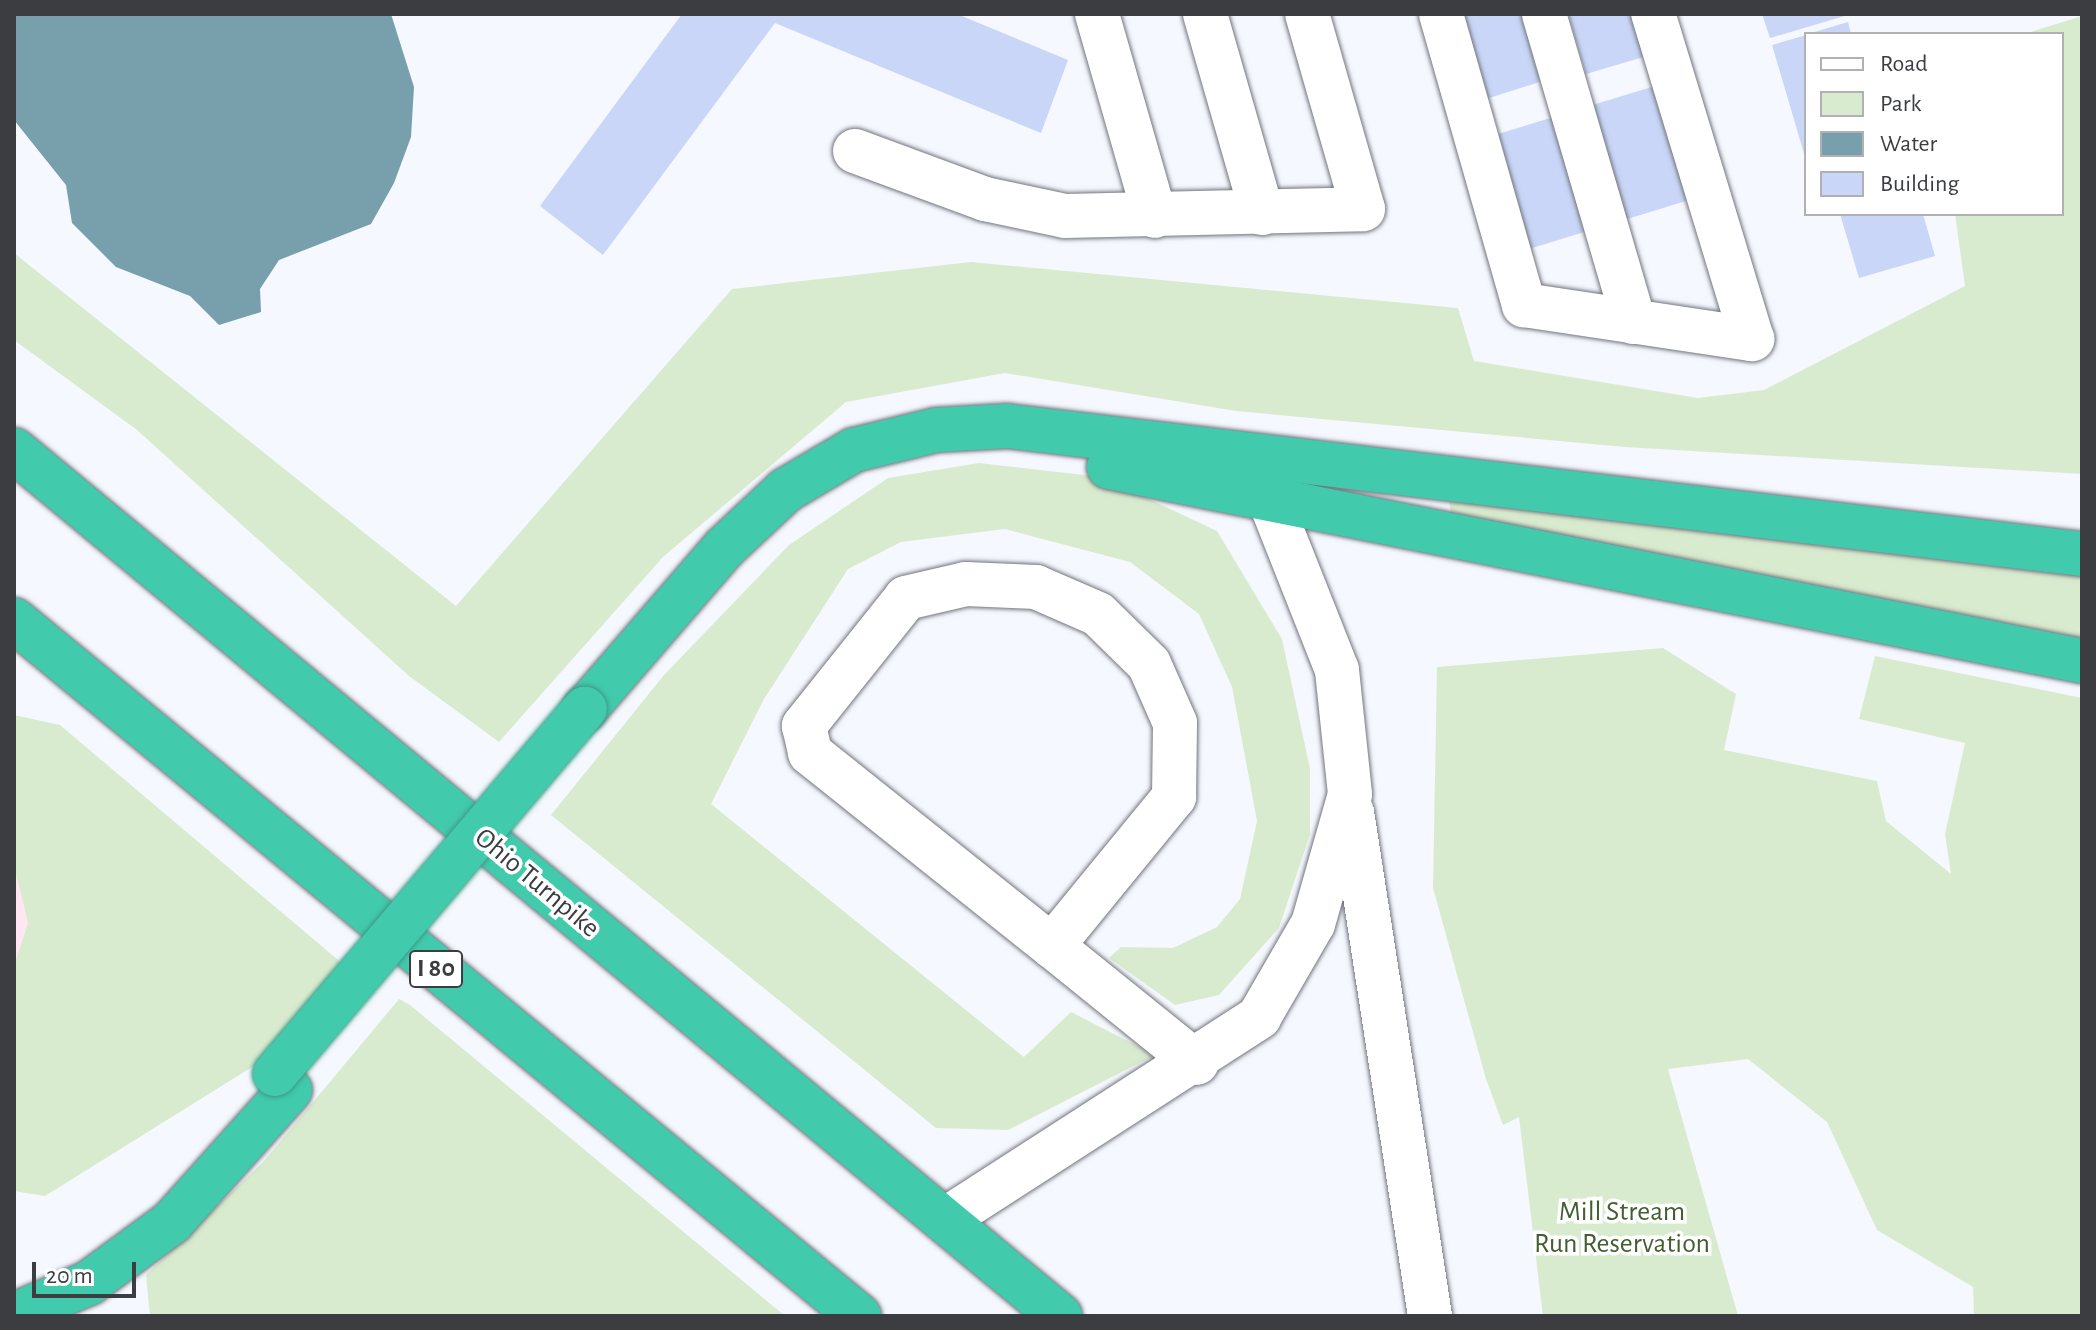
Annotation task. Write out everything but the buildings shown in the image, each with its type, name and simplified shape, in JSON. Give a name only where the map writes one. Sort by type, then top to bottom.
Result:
[{"type":"highway","name":"Ohio Turnpike","points":[[14,450],[1060,1316]]},
{"type":"highway","points":[[14,1315],[89,1283],[172,1222],[283,1082],[592,716],[763,545],[823,495],[895,465],[974,453],[1072,460],[2082,554]]},
{"type":"highway","points":[[1272,480],[2082,661]]},
{"type":"highway","name":"I 80","points":[[14,620],[859,1316]]},
{"type":"highway","points":[[14,1285],[97,1246],[177,1180],[283,1082]]},
{"type":"lane","points":[[1097,14],[1155,216]]},
{"type":"lane","points":[[1205,14],[1262,213]]},
{"type":"lane","points":[[855,151],[985,199],[1065,216],[1363,209],[1307,14]]},
{"type":"lane","points":[[1441,14],[1524,305],[1752,339],[1653,14]]},
{"type":"lane","points":[[1544,14],[1634,322]]},
{"type":"lane","points":[[1272,480],[1337,670],[1350,794],[1430,1316]]},
{"type":"lane","points":[[1052,946],[1174,797],[1175,723],[1149,664],[1098,614],[1036,587],[966,584],[906,598],[804,726],[810,753],[1197,1063]]},
{"type":"lane","points":[[946,1219],[1197,1063],[1259,1017],[1313,924],[1350,794]]},
{"type":"shaded area","points":[[14,866],[28,923],[14,965]]},
{"type":"green space","points":[[2082,16],[2082,474],[1625,447],[1236,411],[1005,373],[846,402],[663,557],[499,742],[409,676],[137,430],[14,340],[14,253],[456,606],[732,289],[971,262],[1458,308],[1474,361],[1698,398],[1764,390],[1965,286],[1955,216],[2064,216],[2064,32],[2030,32]]},
{"type":"green space","points":[[979,463],[1102,477],[1217,531],[1282,639],[1310,769],[1310,834],[1279,928],[1219,995],[1175,1005],[1109,958],[1121,947],[1173,948],[1217,927],[1240,899],[1257,821],[1232,687],[1199,614],[1130,562],[1005,529],[901,542],[848,569],[764,699],[711,804],[1024,1057],[1071,1012],[1155,1055],[1008,1130],[936,1128],[551,815],[664,675],[789,545],[888,478]]},
{"type":"green space","points":[[1448,496],[2082,571],[2082,641],[1451,513]]},
{"type":"green space","name":"Mill Stream Run Reservation","points":[[1663,648],[1736,694],[1724,750],[1877,781],[1886,821],[1951,874],[1945,834],[1965,743],[1859,719],[1875,656],[2082,698],[2082,1316],[1974,1316],[1973,1287],[1877,1230],[1827,1122],[1748,1059],[1668,1069],[1738,1316],[1543,1316],[1519,1117],[1503,1125],[1486,1079],[1433,888],[1437,667]]},
{"type":"green space","points":[[14,715],[60,725],[344,965],[260,1062],[45,1196],[14,1191],[14,965],[28,923],[14,866]]},
{"type":"green space","points":[[399,999],[785,1316],[150,1316],[146,1275],[264,1161]]},
{"type":"water","points":[[14,14],[391,14],[414,87],[411,137],[394,183],[371,224],[279,260],[260,289],[261,312],[219,325],[190,296],[116,267],[72,223],[66,185],[14,120]]}]
